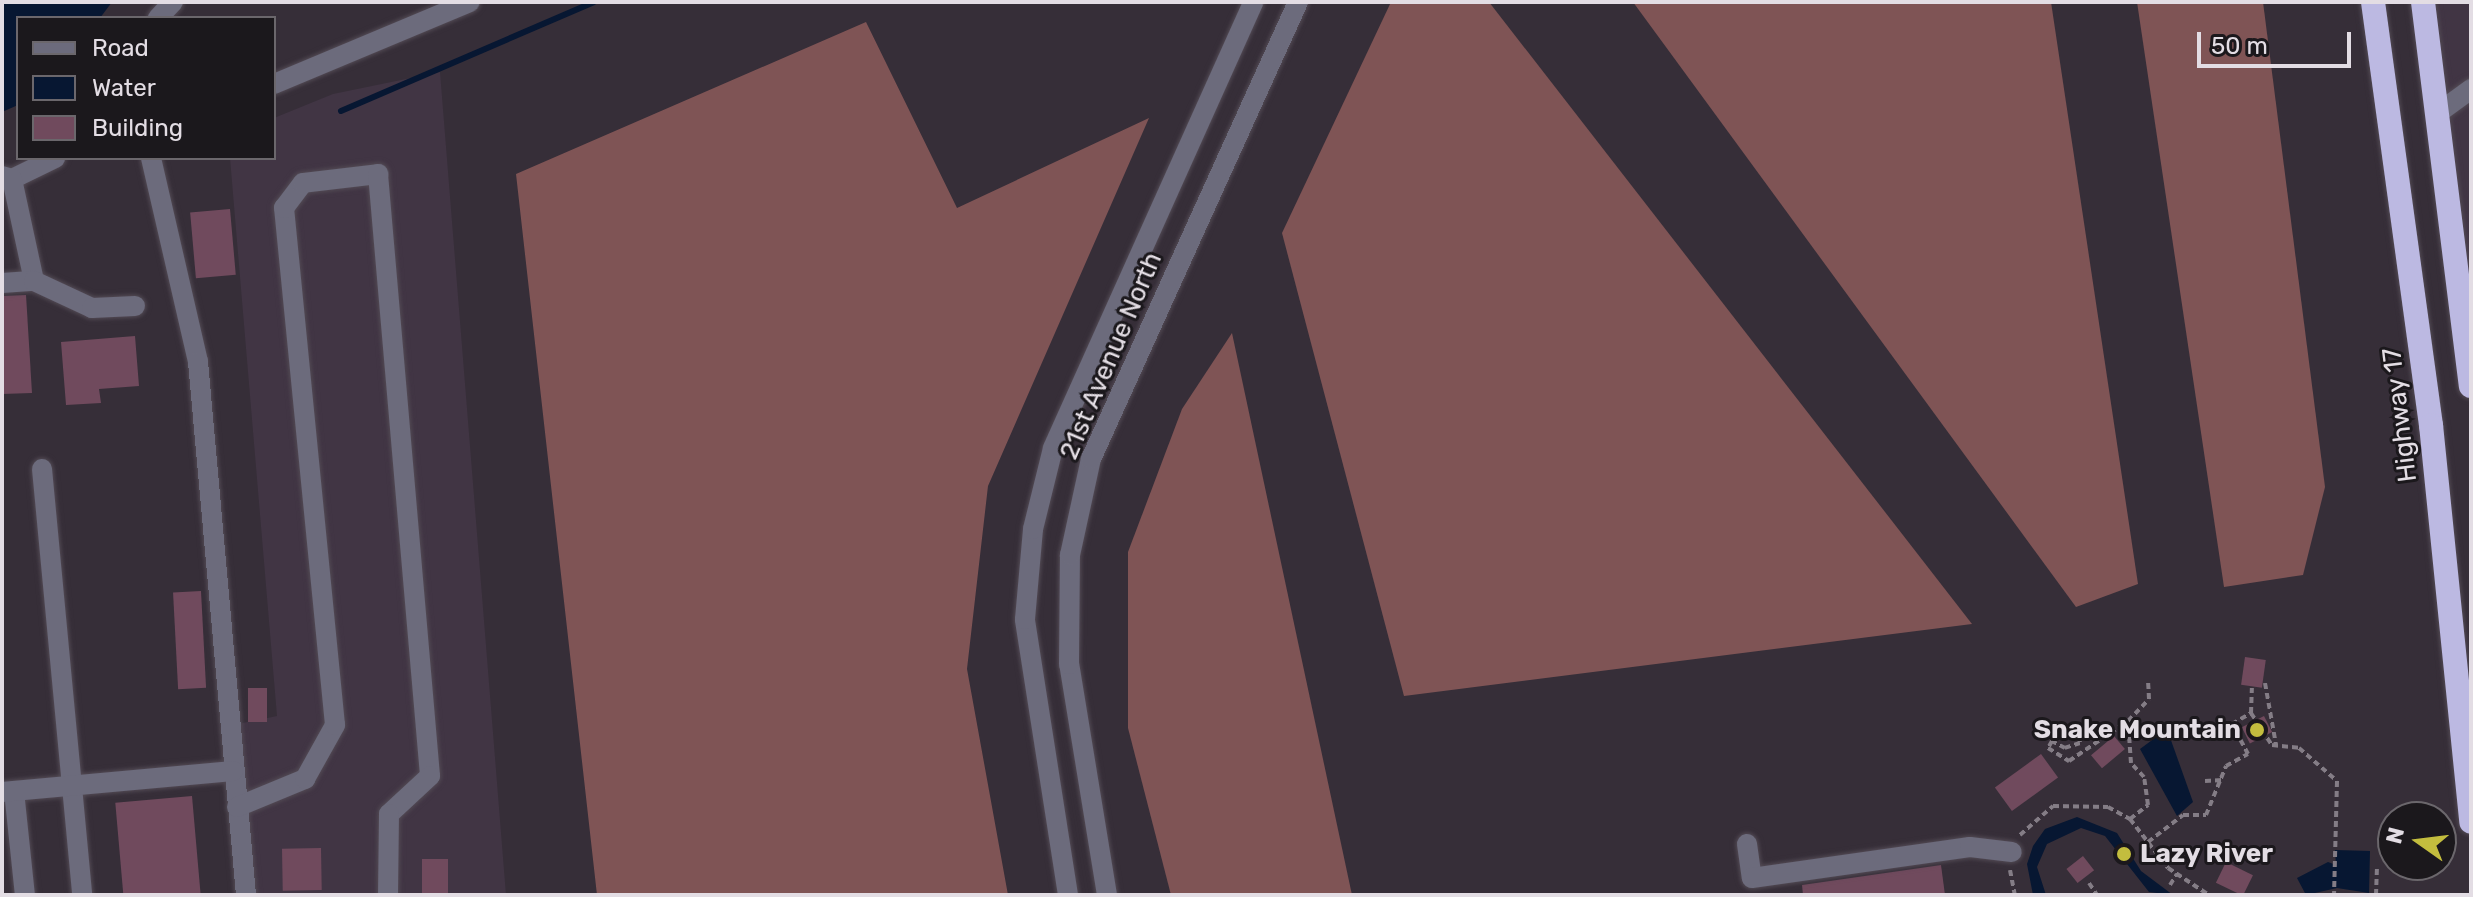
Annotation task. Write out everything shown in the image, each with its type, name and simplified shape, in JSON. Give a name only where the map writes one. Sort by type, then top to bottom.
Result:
[{"type":"highway","name":"Highway 17","points":[[2373,2],[2431,425],[2471,822]]},
{"type":"highway","points":[[2423,2],[2471,386]]},
{"type":"street","points":[[276,83],[470,2]]},
{"type":"street","name":"21st Avenue North","points":[[1068,895],[1025,619],[1033,529],[1053,448],[1253,2]]},
{"type":"street","name":"21st Avenue North","points":[[1107,895],[1069,664],[1070,555],[1091,459],[1298,2]]},
{"type":"street","points":[[2438,113],[2471,89]]},
{"type":"street","points":[[34,281],[7,178],[50,160]]},
{"type":"street","points":[[151,160],[198,362],[246,895]]},
{"type":"street","points":[[237,807],[305,779],[335,725],[284,208],[303,183],[378,174],[430,776],[389,814],[388,895]]},
{"type":"street","points":[[2,283],[34,281],[92,308],[135,306]]},
{"type":"street","points":[[42,469],[82,895]]},
{"type":"street","points":[[25,895],[8,792],[233,771]]},
{"type":"street","points":[[1747,844],[1752,878],[1970,847],[2012,852]]},
{"type":"path","points":[[2079,736],[2080,743],[2065,748],[2052,741],[2048,748],[2069,761],[2128,721],[2149,699],[2148,679]]},
{"type":"path","points":[[2265,683],[2276,745]]},
{"type":"path","points":[[2252,688],[2251,713],[2276,745],[2299,748],[2337,781],[2331,857],[2334,892]]},
{"type":"path","points":[[2148,842],[2183,815],[2206,815],[2223,780],[2226,766],[2248,754],[2232,724],[2251,713]]},
{"type":"path","points":[[2128,721],[2131,763],[2144,777],[2148,805],[2130,819]]},
{"type":"path","points":[[2205,781],[2223,780]]},
{"type":"path","points":[[2015,895],[2012,852],[2032,820],[2053,806],[2091,803],[2130,819],[2177,874],[2209,895]]},
{"type":"path","points":[[2376,895],[2377,866]]},
{"type":"path","points":[[2170,885],[2177,874]]},
{"type":"path","points":[[2089,883],[2097,895]]},
{"type":"shaded area","points":[[1391,2],[1489,2],[1972,624],[1404,696],[1282,233]]},
{"type":"shaded area","points":[[1633,2],[2051,2],[2138,584],[2076,607]]},
{"type":"shaded area","points":[[2137,2],[2263,2],[2325,487],[2303,575],[2224,587]]},
{"type":"shaded area","points":[[2422,2],[2471,2],[2471,382]]},
{"type":"shaded area","points":[[866,22],[957,208],[1149,118],[988,486],[967,669],[1008,895],[597,895],[516,174]]},
{"type":"shaded area","points":[[440,72],[506,895],[248,895],[233,725],[277,716],[230,160],[276,160],[276,117],[333,94]]},
{"type":"shaded area","points":[[1232,333],[1352,895],[1171,895],[1128,728],[1128,552],[1182,409]]},
{"type":"water","points":[[2,2],[112,2],[102,16],[16,16],[16,106],[2,112]]},
{"type":"water","points":[[2167,729],[2193,802],[2177,816],[2140,749]]},
{"type":"water","name":"Lazy River","points":[[2077,817],[2117,833],[2141,871],[2173,895],[2149,892],[2105,836],[2081,828],[2047,844],[2037,867],[2046,895],[2033,895],[2027,864],[2033,846],[2045,829]]},
{"type":"water","points":[[2335,850],[2370,851],[2369,893],[2337,888],[2306,895],[2297,878],[2328,862],[2336,865]]},
{"type":"building","points":[[230,209],[236,275],[196,278],[190,212]]},
{"type":"building","points":[[26,295],[32,393],[2,394],[2,296]]},
{"type":"building","points":[[135,336],[139,386],[99,389],[101,403],[66,405],[61,342]]},
{"type":"building","points":[[201,591],[206,688],[178,689],[173,592]]},
{"type":"building","points":[[2245,657],[2266,660],[2262,688],[2241,685]]},
{"type":"building","points":[[248,688],[267,688],[267,722],[248,722]]},
{"type":"building","name":"Snake Mountain","points":[[2264,716],[2272,732],[2250,743],[2242,727]]},
{"type":"building","points":[[2114,736],[2125,749],[2102,768],[2091,755]]},
{"type":"building","points":[[2041,754],[2058,777],[2012,811],[1995,788]]},
{"type":"building","points":[[192,796],[201,895],[123,895],[115,803]]},
{"type":"building","points":[[321,848],[322,890],[283,891],[282,849]]},
{"type":"building","points":[[2083,856],[2094,870],[2078,883],[2066,869]]},
{"type":"building","points":[[422,859],[448,859],[448,895],[422,895]]},
{"type":"building","points":[[2226,862],[2253,875],[2243,895],[2216,883]]},
{"type":"building","points":[[1941,865],[1945,895],[1803,895],[1802,885]]},
{"type":"waterway","points":[[341,111],[594,2]]},
{"type":"place","name":"Snake Mountain","points":[[2257,730]]},
{"type":"place","name":"Lazy River","points":[[2124,854]]}]
